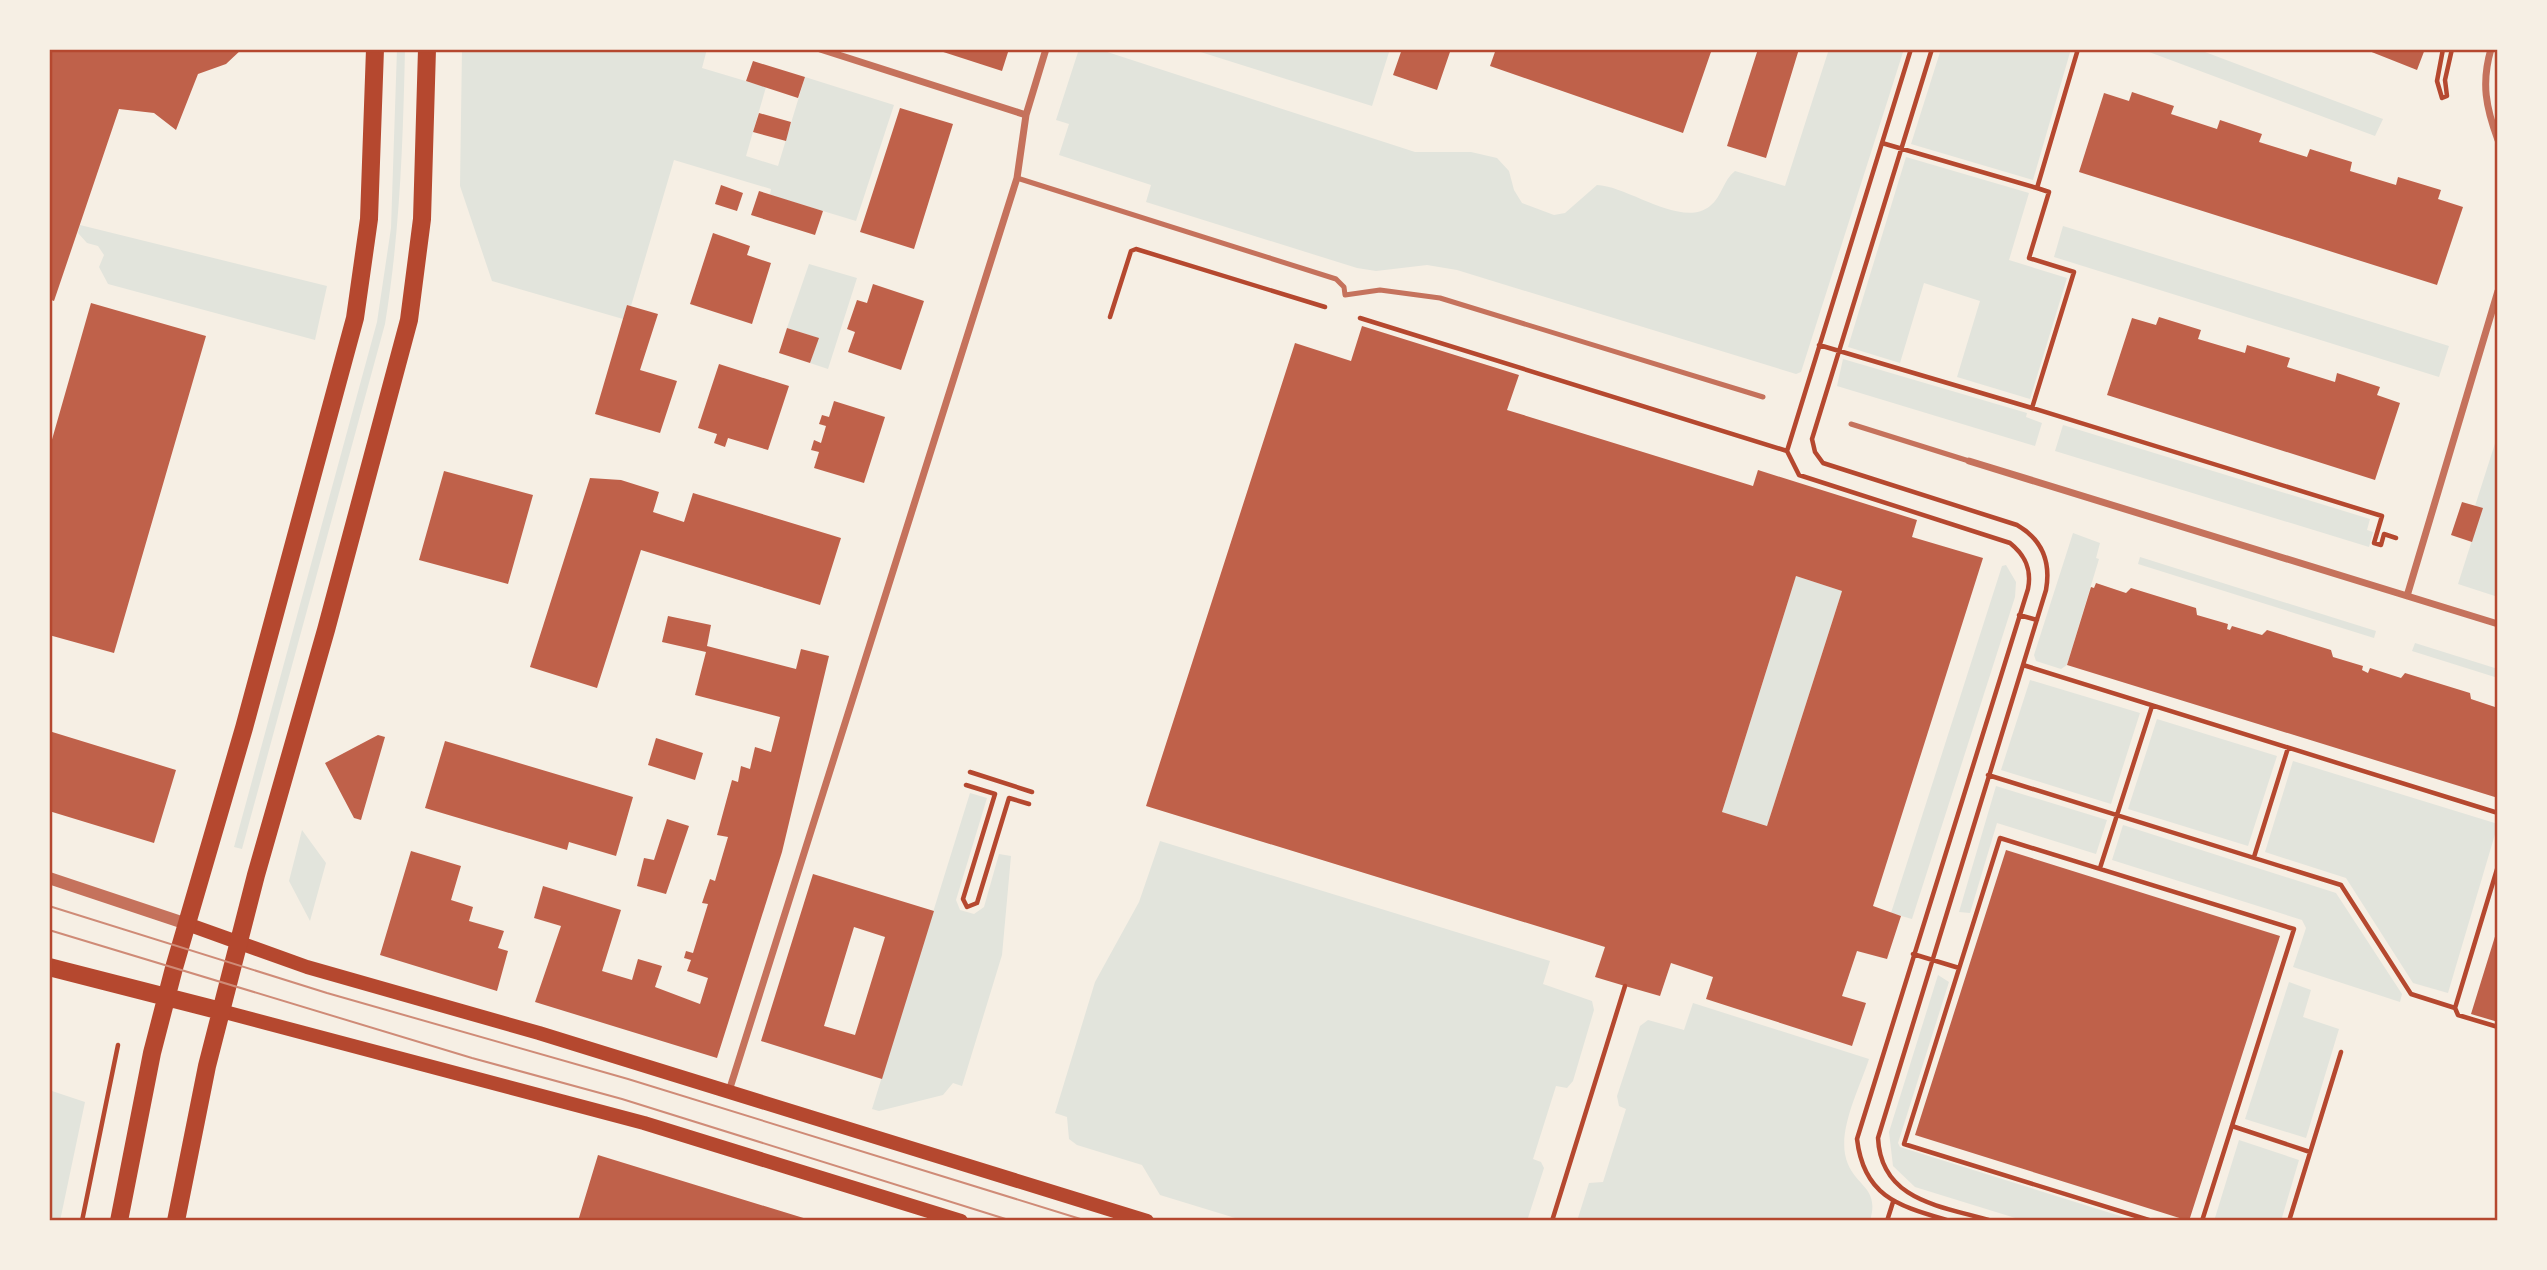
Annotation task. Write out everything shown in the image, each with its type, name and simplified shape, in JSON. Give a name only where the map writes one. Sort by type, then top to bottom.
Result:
[{"type":"main road","points":[[119,1221],[167,998],[355,317],[369,219],[374,49]]},
{"type":"main road","points":[[176,1221],[221,1012],[409,320],[422,219],[427,49]]},
{"type":"main road","points":[[187,923],[307,967],[729,1091],[1147,1221]]},
{"type":"main road","points":[[49,967],[644,1123],[961,1221]]},
{"type":"street","points":[[820,49],[1026,115]]},
{"type":"street","points":[[729,1091],[1017,178],[1026,115],[1046,49]]},
{"type":"street","points":[[2491,49],[2484,77],[2484,92],[2498,140]]},
{"type":"street","points":[[2407,596],[2498,291]]},
{"type":"street","points":[[1969,461],[2498,624]]},
{"type":"street","points":[[49,878],[187,923]]},
{"type":"lane","points":[[1017,178],[1336,279],[1344,287],[1345,295],[1380,290],[1440,299],[1763,397]]},
{"type":"lane","points":[[1851,424],[1969,461]]},
{"type":"path","points":[[1911,49],[1787,451],[1799,475],[2010,543],[2022,554],[2029,572],[2019,615],[1857,1139],[1865,1171],[1882,1195],[1893,1202],[1950,1221]]},
{"type":"path","points":[[1932,49],[1812,430],[1815,452],[1831,466],[2008,522],[2033,535],[2045,553],[2048,568],[2046,590],[1881,1124],[1880,1160],[1889,1177],[1907,1193],[1992,1221]]},
{"type":"path","points":[[2037,188],[2078,49]]},
{"type":"path","points":[[2443,49],[2437,81],[2442,98],[2447,96],[2445,80],[2452,49]]},
{"type":"path","points":[[1882,143],[2049,192],[2029,258],[2074,272],[2032,408]]},
{"type":"path","points":[[1110,317],[1131,251],[1136,248],[1329,308]]},
{"type":"path","points":[[1355,316],[1787,451]]},
{"type":"path","points":[[1819,345],[2382,516],[2374,543],[2381,545],[2384,534],[2396,538]]},
{"type":"path","points":[[2019,615],[2037,620]]},
{"type":"path","points":[[2023,665],[2498,813]]},
{"type":"path","points":[[2100,868],[2152,706]]},
{"type":"path","points":[[2254,857],[2288,748]]},
{"type":"path","points":[[970,772],[1032,792]]},
{"type":"path","points":[[1988,775],[2341,885],[2412,994],[2455,1008]]},
{"type":"path","points":[[966,785],[995,794],[963,899],[968,907],[977,903],[1009,798],[1028,804]]},
{"type":"path","points":[[2152,1221],[1904,1144],[2000,838],[2294,929],[2202,1221]]},
{"type":"path","points":[[2498,866],[2455,1008],[2458,1015],[2498,1027]]},
{"type":"path","points":[[1913,954],[1959,968]]},
{"type":"path","points":[[1552,1221],[1625,986]]},
{"type":"path","points":[[82,1221],[118,1045]]},
{"type":"path","points":[[2289,1221],[2341,1052]]},
{"type":"path","points":[[2232,1126],[2310,1153]]},
{"type":"path","points":[[1887,1221],[1893,1202]]},
{"type":"shaded area","points":[[397,49],[405,49],[402,153],[394,255],[385,324],[242,849],[234,847],[377,322],[391,228]]},
{"type":"shaded area","points":[[462,49],[707,49],[702,68],[766,87],[746,156],[778,166],[805,77],[894,105],[856,221],[770,195],[771,189],[674,160],[631,306],[627,305],[623,319],[492,281],[460,186]]},
{"type":"shaded area","points":[[1079,49],[1098,49],[1415,152],[1471,152],[1497,158],[1509,171],[1514,190],[1522,203],[1554,215],[1565,213],[1597,185],[1685,213],[1698,212],[1710,206],[1735,171],[1785,186],[1829,49],[1904,49],[1801,372],[1796,374],[1457,270],[1427,265],[1376,271],[1357,268],[1146,202],[1151,185],[1059,155],[1069,124],[1056,120]]},
{"type":"shaded area","points":[[1191,49],[1390,49],[1372,106]]},
{"type":"shaded area","points":[[1941,49],[2071,49],[2033,180],[1911,144]]},
{"type":"shaded area","points":[[2141,49],[2197,49],[2383,119],[2375,136]]},
{"type":"shaded area","points":[[1906,157],[2029,193],[2009,260],[2067,278],[2030,399],[1957,377],[1980,301],[1924,283],[1900,363],[1848,347]]},
{"type":"shaded area","points":[[80,225],[327,286],[315,340],[108,284],[99,267],[104,255],[98,246],[87,243],[78,233]]},
{"type":"shaded area","points":[[2063,226],[2449,346],[2439,377],[2054,257]]},
{"type":"shaded area","points":[[809,264],[857,278],[828,369],[810,363],[818,338],[787,328]]},
{"type":"shaded area","points":[[1843,359],[2027,413],[2026,417],[2042,423],[2035,446],[1837,386]]},
{"type":"shaded area","points":[[2063,425],[2370,519],[2367,530],[2373,532],[2369,547],[2055,451]]},
{"type":"shaded area","points":[[2498,434],[2498,597],[2458,584],[2482,509],[2475,506]]},
{"type":"shaded area","points":[[2073,533],[2100,543],[2096,558],[2099,559],[2067,665],[2061,669],[2036,661],[2034,655]]},
{"type":"shaded area","points":[[2140,557],[2376,631],[2374,638],[2138,564]]},
{"type":"shaded area","points":[[2006,565],[2016,582],[2015,597],[1912,919],[1891,913],[2002,566]]},
{"type":"shaded area","points":[[1796,576],[1842,591],[1767,826],[1722,812]]},
{"type":"shaded area","points":[[2415,643],[2498,669],[2498,678],[2412,651]]},
{"type":"shaded area","points":[[2030,680],[2140,713],[2111,804],[2001,770]]},
{"type":"shaded area","points":[[2157,719],[2277,756],[2248,846],[2128,809]]},
{"type":"shaded area","points":[[2293,761],[2498,824],[2448,993],[2413,983],[2346,878],[2265,852]]},
{"type":"shaded area","points":[[1996,786],[2107,820],[2096,854],[1997,823],[1970,913],[1959,912]]},
{"type":"shaded area","points":[[970,793],[987,798],[956,900],[960,910],[974,914],[984,907],[999,854],[1011,856],[1002,955],[962,1086],[953,1083],[943,1095],[879,1111],[872,1109]]},
{"type":"shaded area","points":[[2123,825],[2336,893],[2402,994],[2400,1002],[2293,967],[2306,928],[2302,920],[2112,860]]},
{"type":"shaded area","points":[[302,830],[326,863],[310,921],[289,881]]},
{"type":"shaded area","points":[[1160,841],[1550,961],[1543,984],[1592,1001],[1594,1010],[1573,1081],[1567,1088],[1556,1086],[1533,1159],[1541,1162],[1544,1168],[1527,1221],[1245,1221],[1160,1195],[1142,1165],[1077,1145],[1069,1139],[1067,1117],[1055,1113],[1095,982],[1139,902]]},
{"type":"shaded area","points":[[1938,975],[1949,982],[1898,1143],[1900,1147],[2136,1221],[2025,1221],[1915,1187],[1893,1166],[1889,1132]]},
{"type":"shaded area","points":[[2289,982],[2311,990],[2303,1017],[2339,1029],[2306,1138],[2245,1119]]},
{"type":"shaded area","points":[[1693,1003],[1869,1059],[1848,1119],[1844,1143],[1848,1165],[1872,1200],[1870,1221],[1577,1221],[1589,1183],[1603,1182],[1626,1109],[1619,1106],[1617,1096],[1640,1026],[1648,1020],[1684,1030]]},
{"type":"shaded area","points":[[49,1090],[85,1102],[60,1221],[49,1221]]},
{"type":"shaded area","points":[[2239,1140],[2299,1160],[2281,1221],[2214,1221]]},
{"type":"building","points":[[49,49],[242,49],[226,64],[198,74],[176,130],[154,113],[119,109],[54,301],[49,299]]},
{"type":"building","points":[[934,49],[1009,49],[1002,71]]},
{"type":"building","points":[[1402,49],[1451,49],[1437,90],[1393,75]]},
{"type":"building","points":[[1496,49],[1712,49],[1683,133],[1490,66]]},
{"type":"building","points":[[1758,49],[1799,49],[1766,158],[1727,146]]},
{"type":"building","points":[[2364,49],[2425,49],[2417,70]]},
{"type":"building","points":[[753,61],[805,77],[798,98],[746,81]]},
{"type":"building","points":[[2132,92],[2174,106],[2171,114],[2217,129],[2220,120],[2262,134],[2259,142],[2307,157],[2310,149],[2352,162],[2350,171],[2396,185],[2398,177],[2441,190],[2438,199],[2463,207],[2437,285],[2079,172],[2104,93],[2129,101]]},
{"type":"building","points":[[900,108],[953,124],[914,249],[860,232]]},
{"type":"building","points":[[759,113],[791,122],[786,141],[753,132]]},
{"type":"building","points":[[721,185],[743,193],[737,211],[715,204]]},
{"type":"building","points":[[759,191],[823,211],[815,235],[751,215]]},
{"type":"building","points":[[713,233],[750,246],[747,255],[771,263],[752,324],[690,304]]},
{"type":"building","points":[[873,284],[924,301],[901,370],[848,352],[855,332],[847,329],[857,300],[867,303]]},
{"type":"building","points":[[91,303],[206,336],[114,653],[49,635],[49,450]]},
{"type":"building","points":[[627,305],[658,314],[640,370],[677,381],[660,433],[595,414]]},
{"type":"building","points":[[2159,317],[2201,330],[2198,339],[2245,353],[2247,345],[2290,358],[2287,367],[2335,382],[2337,373],[2380,387],[2377,395],[2400,403],[2375,480],[2107,395],[2132,318],[2156,325]]},
{"type":"building","points":[[1362,326],[1519,375],[1507,410],[1753,486],[1758,470],[1917,520],[1912,537],[1983,558],[1873,906],[1901,916],[1887,959],[1857,951],[1842,996],[1866,1003],[1852,1046],[1706,999],[1713,977],[1671,963],[1660,996],[1595,977],[1605,947],[1146,806],[1295,343],[1351,361]],"holes":[[[1796,576],[1842,591],[1767,826],[1722,812]]]},
{"type":"building","points":[[787,328],[819,338],[810,363],[779,353]]},
{"type":"building","points":[[719,364],[789,386],[768,450],[728,438],[725,447],[714,443],[717,434],[698,428]]},
{"type":"building","points":[[834,401],[885,417],[864,483],[814,468],[819,452],[811,450],[814,440],[821,443],[826,426],[819,424],[822,415],[829,417]]},
{"type":"building","points":[[444,471],[533,495],[508,584],[419,560]]},
{"type":"building","points":[[590,478],[621,480],[659,492],[653,512],[684,522],[693,493],[841,538],[820,605],[641,550],[597,688],[530,667]]},
{"type":"building","points":[[2462,502],[2483,508],[2472,542],[2451,535]]},
{"type":"building","points":[[2096,583],[2126,593],[2131,588],[2196,608],[2197,615],[2228,624],[2227,629],[2230,630],[2232,626],[2262,635],[2267,630],[2331,650],[2333,657],[2363,666],[2362,670],[2368,673],[2370,668],[2401,678],[2405,673],[2470,693],[2471,699],[2498,708],[2498,798],[2067,665],[2091,587],[2094,588]]},
{"type":"building","points":[[668,616],[711,625],[707,646],[796,669],[801,649],[829,656],[782,852],[717,1058],[535,1002],[561,926],[534,918],[543,886],[621,910],[602,971],[632,980],[638,959],[662,966],[655,987],[700,1004],[708,978],[687,971],[691,960],[684,958],[686,951],[693,953],[708,904],[702,903],[710,879],[715,881],[728,837],[717,835],[732,780],[738,782],[741,766],[750,769],[755,747],[771,752],[780,717],[695,695],[706,652],[662,642]]},
{"type":"building","points":[[49,731],[176,770],[154,843],[49,811]]},
{"type":"building","points":[[378,735],[385,737],[361,820],[354,818],[325,763]]},
{"type":"building","points":[[656,738],[703,753],[695,780],[648,765]]},
{"type":"building","points":[[445,741],[633,797],[616,856],[569,842],[567,850],[425,808]]},
{"type":"building","points":[[667,819],[689,826],[666,894],[637,886],[644,858],[654,860]]},
{"type":"building","points":[[2006,850],[2280,936],[2189,1221],[1915,1135]]},
{"type":"building","points":[[411,851],[461,866],[451,900],[473,907],[469,921],[504,931],[498,948],[508,951],[497,991],[380,955]]},
{"type":"building","points":[[813,874],[934,911],[882,1079],[761,1041]],"holes":[[[854,927],[885,937],[855,1035],[824,1026]]]},
{"type":"building","points":[[2498,930],[2498,1022],[2471,1014]]},
{"type":"building","points":[[598,1155],[810,1220],[810,1221],[578,1221]]},
{"type":"tram line","points":[[49,906],[327,993],[628,1079],[1087,1221]]},
{"type":"tram line","points":[[49,930],[472,1058],[622,1099],[1012,1221]]}]
